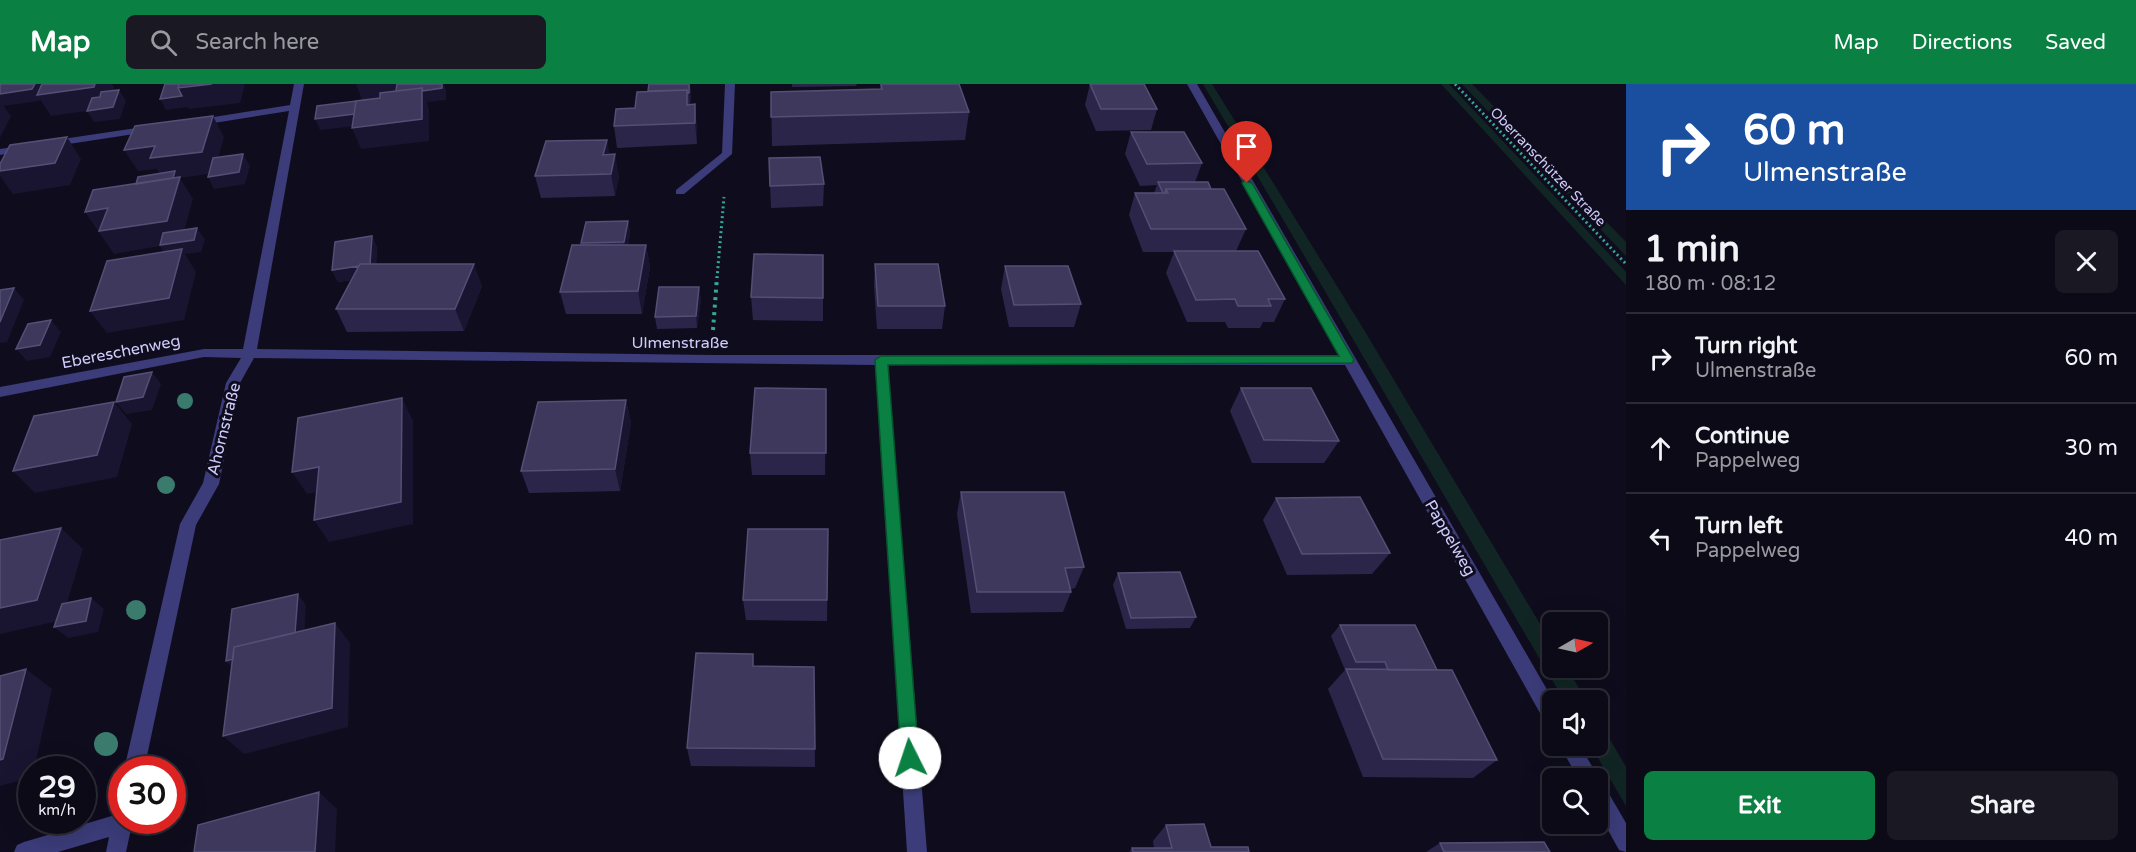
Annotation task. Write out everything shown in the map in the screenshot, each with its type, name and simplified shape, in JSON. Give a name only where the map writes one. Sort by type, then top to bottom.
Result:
[{"type":"street","name":"Ahornstraße","points":[[137,756],[188,524],[211,484],[233,383],[249,355],[299,84]]},
{"type":"street","points":[[680,192],[727,154],[730,84]]},
{"type":"street","name":"Pappelweg","points":[[1192,84],[1347,360],[1542,699]]},
{"type":"street","points":[[189,123],[295,107]]},
{"type":"street","points":[[0,152],[165,127]]},
{"type":"street","name":"Ebereschenweg","points":[[0,392],[204,353],[249,355]]},
{"type":"street","name":"Ulmenstraße","points":[[249,355],[711,360],[1347,360]]},
{"type":"street","points":[[881,360],[917,852]]},
{"type":"street","points":[[1608,812],[1626,843]]},
{"type":"street","points":[[24,852],[108,826]]},
{"type":"street","points":[[116,852],[120,834]]},
{"type":"path","name":"Oberranschützer Straße","points":[[1455,84],[1626,264]]},
{"type":"path","points":[[711,360],[727,154]]},
{"type":"green space","points":[[1203,84],[1212,84],[1361,325],[1542,627],[1542,662]]},
{"type":"green space","points":[[1441,84],[1449,84],[1626,272],[1626,285]]},
{"type":"green space","points":[[1462,84],[1472,84],[1626,242],[1626,256]]},
{"type":"green space","points":[[1551,678],[1573,678],[1580,690],[1558,690]]},
{"type":"green space","points":[[1608,736],[1626,767],[1626,806],[1608,775],[1608,768],[1604,768],[1597,756],[1608,756]]},
{"type":"building","points":[[1,84],[35,84],[32,89],[0,94]]},
{"type":"building","points":[[42,84],[95,84],[94,87],[37,95]]},
{"type":"building","points":[[165,84],[179,84],[178,88],[182,96],[160,99]]},
{"type":"building","points":[[179,84],[212,84],[178,88]]},
{"type":"building","points":[[397,84],[442,84],[442,88],[396,91]]},
{"type":"building","points":[[649,84],[689,84],[689,93],[687,90],[648,91]]},
{"type":"building","points":[[881,84],[959,84],[969,112],[771,117],[771,92],[882,89]]},
{"type":"building","points":[[1090,84],[1144,84],[1157,109],[1101,109]]},
{"type":"building","points":[[422,88],[422,119],[352,128],[356,101],[380,98],[380,93]]},
{"type":"building","points":[[119,90],[113,107],[87,111],[92,98],[100,97],[101,92]]},
{"type":"building","points":[[687,90],[687,105],[695,104],[695,123],[614,126],[616,109],[635,108],[637,92]]},
{"type":"building","points":[[356,101],[354,114],[315,119],[317,106]]},
{"type":"building","points":[[213,116],[202,152],[150,158],[155,146],[124,150],[135,126]]},
{"type":"building","points":[[1131,132],[1184,132],[1202,163],[1147,164]]},
{"type":"building","points":[[67,137],[55,163],[0,171],[0,164],[10,145]]},
{"type":"building","points":[[607,140],[603,155],[615,154],[611,174],[535,176],[546,141]]},
{"type":"building","points":[[243,154],[239,172],[208,177],[213,158]]},
{"type":"building","points":[[820,157],[824,184],[770,186],[769,158]]},
{"type":"building","points":[[175,171],[173,178],[136,184],[138,177]]},
{"type":"building","points":[[180,177],[167,221],[99,231],[108,208],[85,212],[93,190]]},
{"type":"building","points":[[1158,182],[1208,182],[1211,189],[1166,189],[1163,193]]},
{"type":"building","points":[[1166,189],[1224,189],[1246,229],[1151,229],[1135,193],[1168,193]]},
{"type":"building","points":[[628,221],[624,242],[581,243],[586,222]]},
{"type":"building","points":[[197,228],[194,240],[160,245],[163,233]]},
{"type":"building","points":[[372,236],[370,264],[332,270],[335,242]]},
{"type":"building","points":[[572,245],[646,245],[638,291],[560,292]]},
{"type":"building","points":[[182,249],[169,298],[90,311],[107,261]]},
{"type":"building","points":[[1174,251],[1258,251],[1285,299],[1268,299],[1271,306],[1238,306],[1235,299],[1196,300]]},
{"type":"building","points":[[754,254],[823,255],[823,298],[751,297]]},
{"type":"building","points":[[360,264],[474,264],[455,309],[336,309]]},
{"type":"building","points":[[875,264],[938,264],[945,306],[878,306]]},
{"type":"building","points":[[1005,266],[1068,266],[1081,304],[1014,305]]},
{"type":"building","points":[[659,287],[699,287],[696,316],[655,317]]},
{"type":"building","points":[[14,288],[0,322],[0,290]]},
{"type":"building","points":[[51,320],[40,345],[16,349],[28,324]]},
{"type":"building","points":[[152,372],[143,397],[116,402],[124,377]]},
{"type":"building","points":[[755,388],[826,389],[826,453],[750,453]]},
{"type":"building","points":[[1241,388],[1311,388],[1339,441],[1264,440]]},
{"type":"building","points":[[402,398],[401,502],[314,520],[319,467],[292,472],[298,418]]},
{"type":"building","points":[[626,400],[615,469],[521,471],[538,402]]},
{"type":"building","points":[[114,402],[97,455],[13,471],[34,416]]},
{"type":"building","points":[[961,492],[1064,492],[1084,567],[1065,568],[1071,592],[977,592]]},
{"type":"building","points":[[1360,497],[1390,553],[1302,554],[1276,498]]},
{"type":"building","points":[[61,528],[37,600],[0,608],[0,540]]},
{"type":"building","points":[[748,529],[828,529],[827,600],[743,600]]},
{"type":"building","points":[[1180,572],[1196,617],[1131,618],[1118,573]]},
{"type":"building","points":[[298,594],[295,633],[234,647],[233,659],[226,661],[232,609]]},
{"type":"building","points":[[91,598],[86,621],[54,627],[62,604]]},
{"type":"building","points":[[335,623],[332,708],[223,736],[234,647]]},
{"type":"building","points":[[1340,625],[1415,625],[1437,670],[1388,670],[1385,662],[1356,662]]},
{"type":"building","points":[[696,653],[753,654],[753,666],[814,667],[815,749],[687,748]]},
{"type":"building","points":[[26,669],[3,759],[0,760],[0,676]]},
{"type":"building","points":[[1346,669],[1452,670],[1497,760],[1383,759]]},
{"type":"building","points":[[319,792],[315,852],[194,852],[198,825]]},
{"type":"building","points":[[1204,824],[1211,847],[1248,847],[1249,852],[1133,852],[1132,848],[1172,848],[1166,825]]},
{"type":"building","points":[[1544,842],[1550,852],[1444,852],[1440,843]]},
{"type":"route","points":[[910,758],[881,360],[1347,360],[1247,183]]}]
